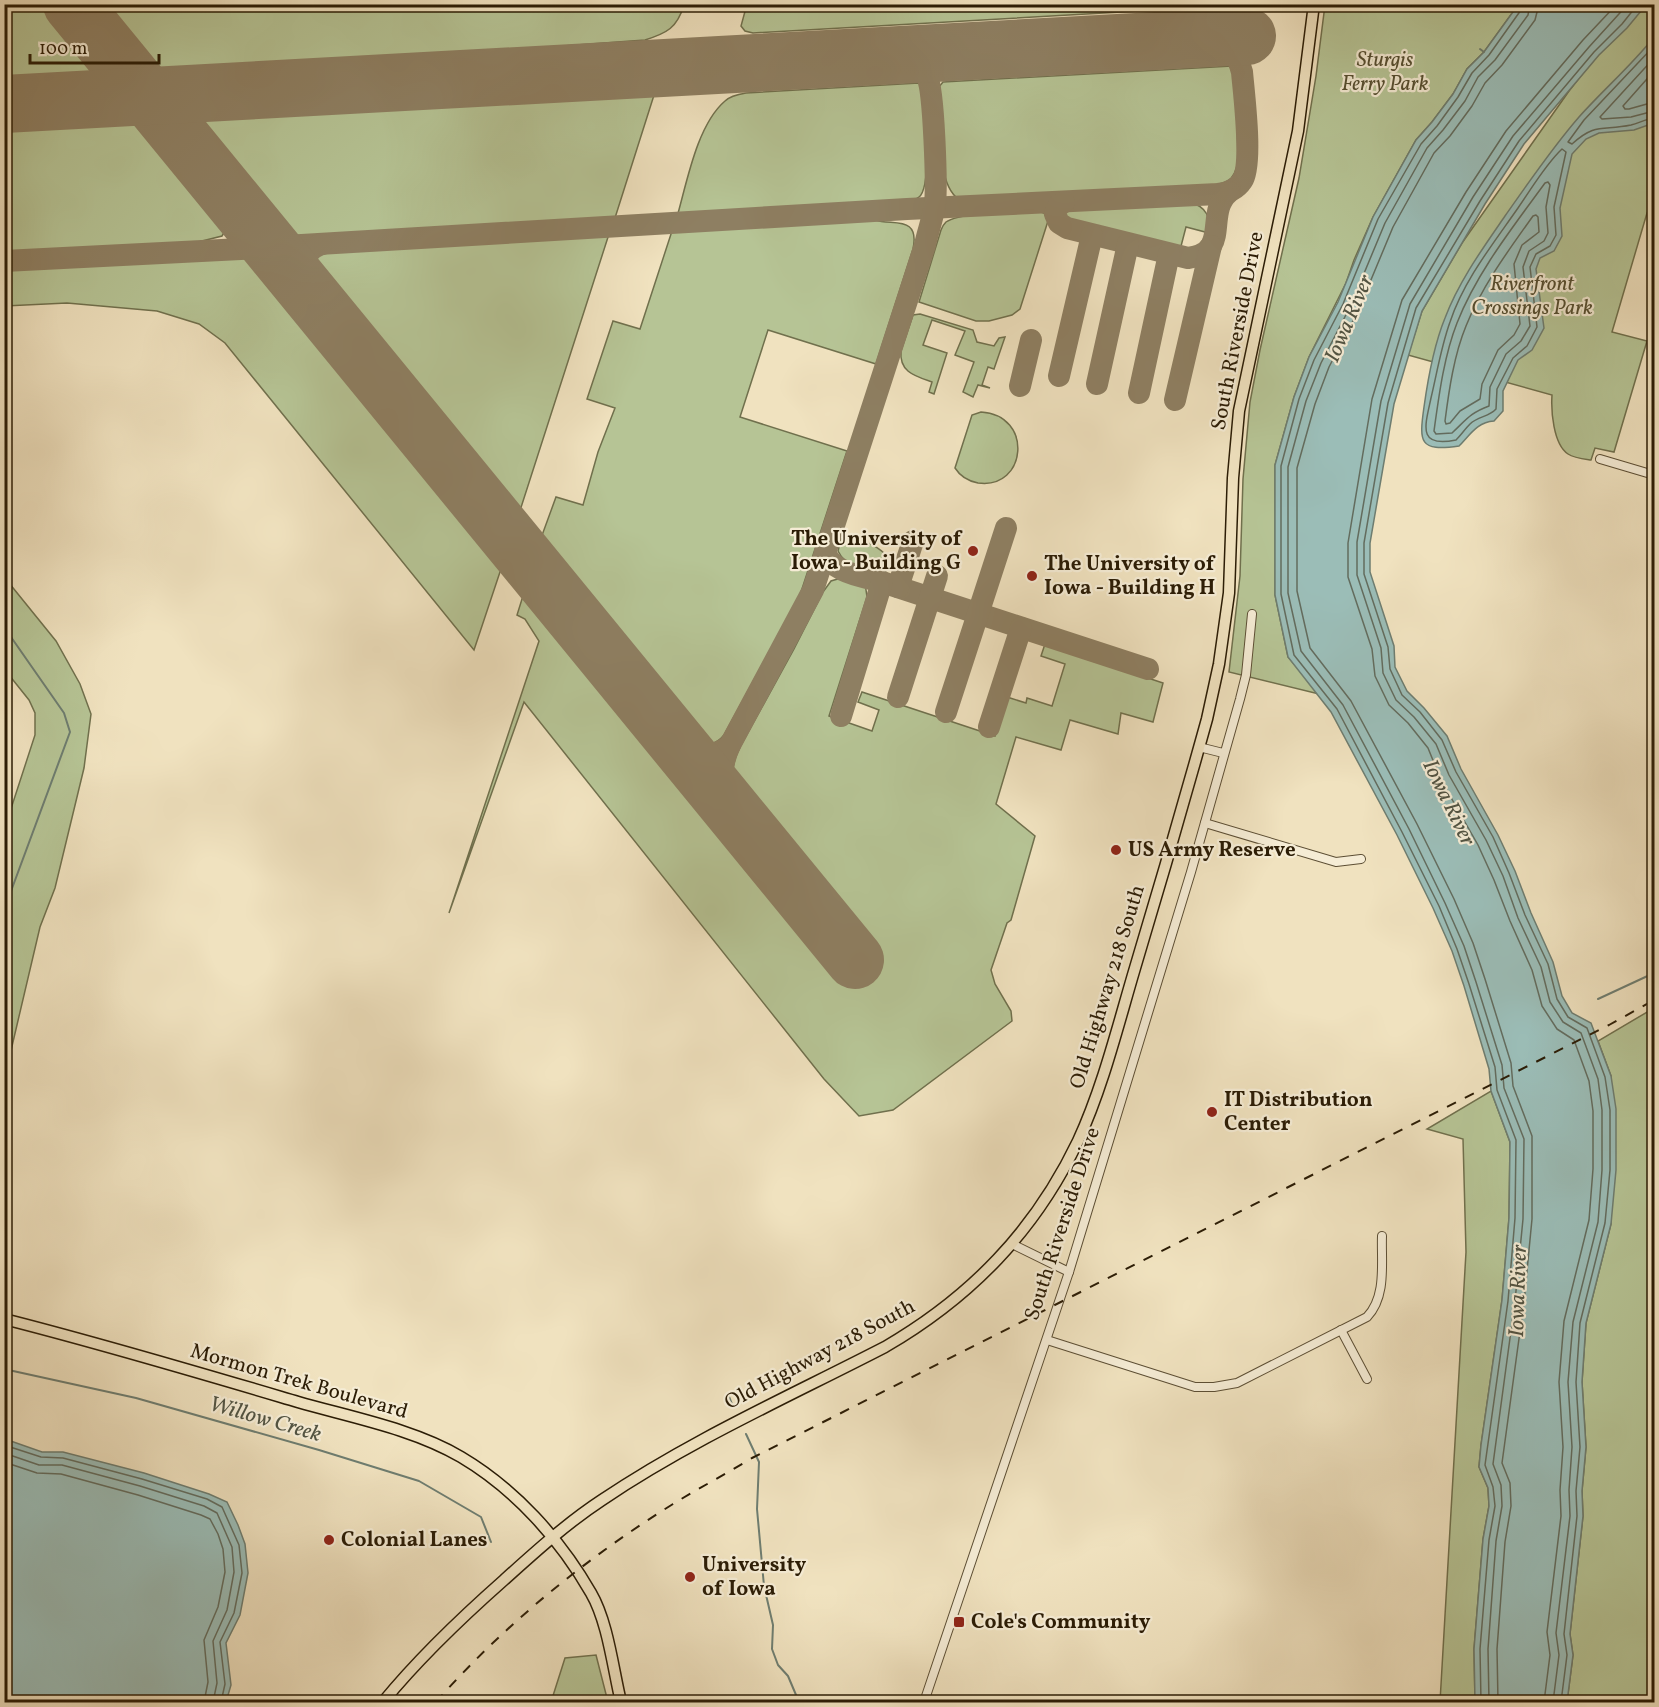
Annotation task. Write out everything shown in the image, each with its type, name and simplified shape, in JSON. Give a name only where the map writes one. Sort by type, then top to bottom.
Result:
[{"type":"main road","name":"South Riverside Drive","points":[[1199,747],[1219,664],[1229,593],[1233,478],[1241,400],[1298,131],[1314,4]]},
{"type":"main road","name":"Old Highway 218 South","points":[[383,1702],[469,1610],[553,1536],[601,1500],[670,1459],[912,1332],[957,1299],[1012,1244],[1034,1217],[1053,1187],[1079,1139],[1089,1113],[1137,961],[1199,747]]},
{"type":"main road","name":"Mormon Trek Boulevard","points":[[4,1319],[420,1437],[450,1450],[479,1468],[509,1493],[553,1536],[591,1594],[600,1612],[621,1702]]},
{"type":"street","points":[[1600,459],[1654,475]]},
{"type":"street","name":"South Riverside Drive","points":[[924,1702],[1069,1272],[1205,823],[1246,675],[1252,614]]},
{"type":"street","points":[[1199,747],[1223,753]]},
{"type":"street","points":[[1205,823],[1336,862],[1361,859]]},
{"type":"street","points":[[1047,1340],[1195,1387],[1214,1387],[1241,1381],[1367,1317],[1377,1304],[1380,1295],[1382,1236]]},
{"type":"street","points":[[1012,1244],[1069,1272]]},
{"type":"street","points":[[1341,1330],[1366,1379]]},
{"type":"green space","points":[[5,4],[53,5],[113,79],[5,84]]},
{"type":"green space","points":[[747,4],[1244,5],[753,33],[745,31],[741,26]]},
{"type":"green space","points":[[90,5],[684,5],[678,19],[670,28],[645,40],[149,76]]},
{"type":"green space","name":"Sturgis Ferry Park","points":[[1325,5],[1518,5],[1484,52],[1467,69],[1453,94],[1416,140],[1373,217],[1346,283],[1309,357],[1294,397],[1275,465],[1275,595],[1288,657],[1319,694],[1229,672],[1240,576],[1243,479],[1250,402],[1299,178]]},
{"type":"green space","name":"Riverfront Crossings Park","points":[[1636,5],[1654,5],[1654,200],[1647,213],[1612,332],[1647,341],[1614,452],[1595,448],[1591,460],[1568,454],[1559,443],[1553,418],[1552,395],[1408,355],[1422,311],[1462,243],[1569,91]]},
{"type":"green space","points":[[1232,66],[1236,77],[1238,161],[1234,175],[1226,182],[1200,188],[990,200],[956,197],[945,177],[940,146],[938,88],[943,82]]},
{"type":"green space","points":[[919,83],[923,87],[927,163],[923,190],[916,199],[887,205],[677,217],[700,139],[715,111],[730,98],[746,93]]},
{"type":"green space","points":[[655,92],[614,221],[299,238],[287,237],[282,230],[278,233],[180,114],[473,103]]},
{"type":"green space","points":[[144,116],[224,214],[226,219],[224,221],[228,226],[222,236],[194,243],[5,254],[5,124]]},
{"type":"green space","points":[[1191,203],[1204,210],[1209,222],[1209,233],[1186,227],[1180,250],[1072,223],[1064,215],[1065,211],[1070,209]]},
{"type":"green space","points":[[1037,211],[1044,213],[1048,221],[1020,309],[1012,315],[989,321],[976,321],[919,302],[941,230],[946,222],[975,214]]},
{"type":"green space","points":[[875,220],[909,226],[914,238],[913,249],[876,364],[768,330],[740,417],[847,451],[800,595],[724,735],[711,744],[695,743],[537,549],[556,497],[583,505],[598,452],[615,408],[587,399],[613,321],[640,329],[672,231]]},
{"type":"green space","points":[[609,234],[516,523],[315,278],[313,274],[315,271],[312,267],[319,255],[346,249]]},
{"type":"green space","points":[[252,255],[257,262],[260,260],[264,263],[505,557],[474,650],[225,343],[199,324],[157,311],[67,303],[5,306],[5,268]]},
{"type":"green space","points":[[920,314],[973,330],[977,342],[994,346],[999,338],[1005,337],[994,369],[988,367],[982,385],[990,388],[978,385],[973,397],[963,392],[974,362],[955,355],[965,331],[932,320],[923,345],[947,353],[934,394],[929,392],[932,382],[914,375],[905,368],[901,351],[913,315]]},
{"type":"green space","points":[[981,412],[998,416],[1010,425],[1016,438],[1018,451],[1014,464],[1007,475],[994,482],[971,481],[955,468],[972,415]]},
{"type":"green space","points":[[841,539],[864,542],[880,550],[885,554],[888,566],[885,573],[872,573],[858,569],[846,561],[838,551]]},
{"type":"green space","points":[[5,578],[56,641],[80,684],[91,714],[84,768],[55,888],[40,927],[5,1076],[5,827],[35,735],[35,713],[29,700],[5,670]]},
{"type":"green space","points":[[841,578],[865,583],[867,597],[829,716],[872,731],[879,710],[858,702],[862,692],[995,736],[1007,697],[1026,703],[1027,698],[1052,706],[1065,664],[1041,656],[1045,644],[1163,683],[1153,722],[1121,713],[1118,734],[1070,720],[1061,750],[1016,737],[996,804],[1035,836],[1011,920],[1007,923],[991,970],[995,984],[1011,1011],[1012,1021],[893,1110],[859,1116],[824,1079],[524,702],[449,913],[539,641],[525,619],[517,615],[527,583],[853,980],[877,962],[734,788],[733,782],[733,767],[740,747],[823,592],[831,581]]},
{"type":"green space","points":[[1654,1008],[1654,1702],[1567,1702],[1573,1655],[1570,1634],[1583,1516],[1582,1491],[1586,1447],[1582,1382],[1586,1323],[1611,1224],[1611,1076],[1598,1041]]},
{"type":"green space","points":[[1491,1091],[1510,1142],[1509,1218],[1502,1300],[1479,1467],[1488,1488],[1489,1506],[1483,1539],[1474,1649],[1475,1702],[1440,1702],[1466,1252],[1463,1139],[1427,1129]]},
{"type":"green space","points":[[596,1655],[608,1702],[551,1702],[565,1658]]},
{"type":"water","name":"Iowa River","points":[[1518,5],[1646,5],[1627,28],[1599,55],[1524,144],[1485,204],[1422,311],[1394,404],[1370,543],[1370,572],[1394,646],[1395,667],[1407,691],[1447,736],[1461,769],[1498,835],[1515,871],[1553,962],[1562,996],[1572,1013],[1591,1023],[1611,1076],[1616,1109],[1616,1170],[1611,1224],[1586,1323],[1582,1382],[1586,1447],[1582,1491],[1583,1516],[1570,1634],[1573,1655],[1567,1702],[1475,1702],[1474,1649],[1483,1539],[1489,1506],[1488,1488],[1479,1467],[1502,1300],[1509,1218],[1510,1142],[1491,1091],[1489,1069],[1452,951],[1397,835],[1331,712],[1288,657],[1275,595],[1275,465],[1294,397],[1309,357],[1338,302],[1373,217],[1416,140],[1453,94],[1467,69],[1484,52]]},
{"type":"water","points":[[1654,37],[1654,123],[1634,130],[1599,133],[1586,139],[1572,154],[1560,208],[1562,236],[1554,251],[1540,258],[1536,269],[1544,328],[1532,350],[1518,360],[1503,391],[1503,411],[1494,421],[1478,426],[1459,446],[1429,446],[1422,436],[1422,419],[1432,362],[1445,318],[1464,278],[1559,141]]},
{"type":"water","points":[[5,1439],[42,1452],[63,1452],[144,1473],[227,1502],[245,1544],[248,1573],[240,1615],[226,1643],[231,1685],[226,1702],[5,1702]]},
{"type":"waterway","points":[[1480,49],[1484,52]]},
{"type":"waterway","name":"Willow Creek","points":[[4,627],[64,713],[70,732],[4,910]]},
{"type":"waterway","points":[[1598,999],[1654,973]]},
{"type":"waterway","name":"Willow Creek","points":[[4,1369],[136,1398],[419,1481],[481,1517],[491,1542]]},
{"type":"waterway","points":[[728,1394],[732,1404]]},
{"type":"waterway","points":[[746,1434],[759,1462],[757,1509],[764,1586],[773,1625],[772,1649],[778,1665],[788,1676],[799,1702]]},
{"type":"taxiway","points":[[213,175],[263,236],[273,243],[285,246],[907,209],[1218,194],[1237,187],[1245,173],[1246,112],[1242,72],[1234,53],[1219,41],[1206,37]]},
{"type":"taxiway","points":[[785,872],[736,812],[726,792],[723,771],[730,745],[813,590],[925,245],[933,214],[936,194],[934,138],[927,76],[911,61],[889,55]]},
{"type":"taxiway","points":[[1064,202],[1058,206],[1055,214],[1059,223],[1067,228],[1188,258],[1201,254],[1214,240],[1218,210],[1229,192]]},
{"type":"taxiway","points":[[1059,376],[1092,235]]},
{"type":"taxiway","points":[[321,244],[314,247],[305,257],[302,269],[304,282],[307,289],[358,351]]},
{"type":"taxiway","points":[[1097,384],[1128,244]]},
{"type":"taxiway","points":[[1175,400],[1211,246]]},
{"type":"taxiway","points":[[4,261],[259,248],[273,254],[327,318]]},
{"type":"taxiway","points":[[1139,393],[1169,254]]},
{"type":"taxiway","points":[[1020,386],[1031,340]]},
{"type":"taxiway","points":[[946,712],[1006,528]]},
{"type":"taxiway","points":[[898,587],[913,541]]},
{"type":"taxiway","points":[[825,552],[835,565],[849,573],[1148,669]]},
{"type":"taxiway","points":[[898,697],[937,576]]},
{"type":"taxiway","points":[[841,716],[882,582]]},
{"type":"taxiway","points":[[989,727],[1021,628]]},
{"type":"taxiway","points":[[628,681],[685,748],[698,754],[711,754],[730,745]]},
{"type":"runway","points":[[72,4],[855,960]]},
{"type":"runway","points":[[4,104],[1247,36]]},
{"type":"railway","points":[[436,1702],[517,1620],[577,1570],[673,1504],[752,1458],[1609,1025],[1654,1000]]},
{"type":"place","name":"The University of Iowa - Building G","points":[[973,551]]},
{"type":"place","name":"The University of Iowa - Building H","points":[[1032,576]]},
{"type":"place","name":"US Army Reserve","points":[[1116,850]]},
{"type":"place","name":"IT Distribution Center","points":[[1212,1112]]},
{"type":"place","name":"Colonial Lanes","points":[[329,1540]]},
{"type":"place","name":"University of Iowa","points":[[690,1577]]},
{"type":"place","name":"Cole's Community","points":[[959,1622]]}]
